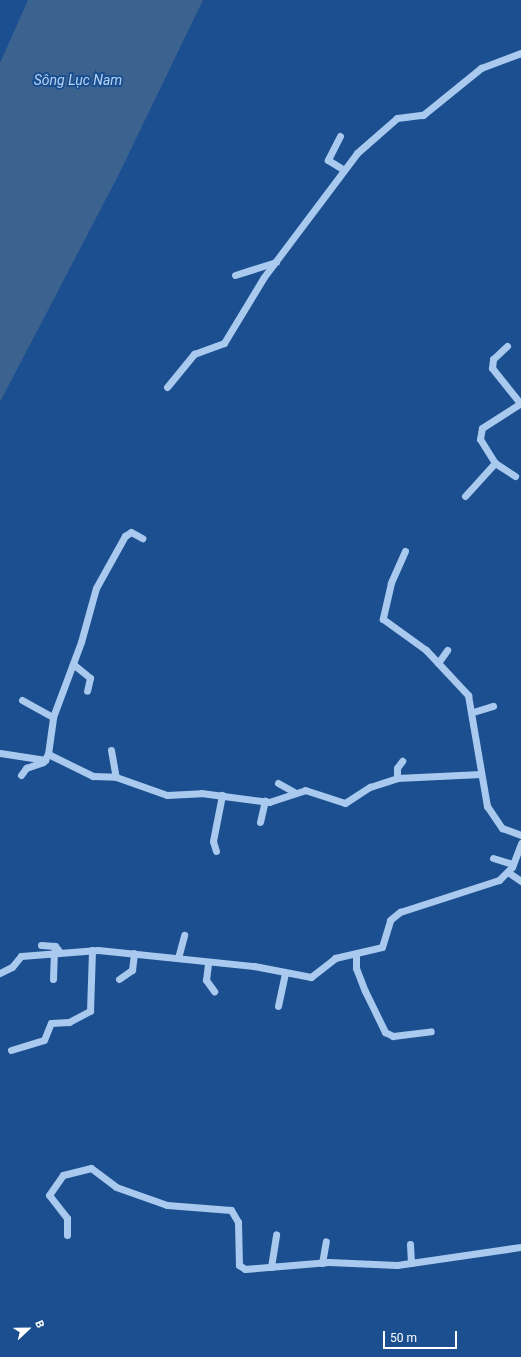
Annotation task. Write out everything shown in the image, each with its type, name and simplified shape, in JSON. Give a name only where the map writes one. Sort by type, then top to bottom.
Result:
[{"type":"street","points":[[167,387],[194,354],[224,343],[276,262],[357,153],[397,118],[423,116],[481,68],[521,53]]},
{"type":"street","points":[[340,136],[328,160],[344,170]]},
{"type":"street","points":[[236,274],[276,262]]},
{"type":"street","points":[[507,346],[493,359],[492,368],[520,403],[482,428],[480,439],[494,463],[515,476]]},
{"type":"street","points":[[465,496],[494,463]]},
{"type":"street","points":[[47,757],[53,716],[73,664],[96,588],[125,536],[131,532],[142,538]]},
{"type":"street","points":[[405,551],[391,583],[383,619],[423,647],[468,695],[473,712],[481,774],[493,818],[502,828],[521,834]]},
{"type":"street","points":[[438,663],[447,650]]},
{"type":"street","points":[[73,664],[90,678],[87,691]]},
{"type":"street","points":[[22,700],[53,716]]},
{"type":"street","points":[[473,712],[493,706]]},
{"type":"street","points":[[111,750],[116,777]]},
{"type":"street","points":[[0,753],[47,757],[93,776],[116,777],[168,795],[222,795],[265,801],[276,801],[294,792],[311,790],[345,803],[370,787],[397,778],[481,774]]},
{"type":"street","points":[[21,775],[26,768],[47,757]]},
{"type":"street","points":[[397,778],[397,768],[402,761]]},
{"type":"street","points":[[278,783],[294,792]]},
{"type":"street","points":[[216,851],[213,841],[222,795]]},
{"type":"street","points":[[260,822],[265,801]]},
{"type":"street","points":[[0,973],[12,967],[21,956],[92,950],[178,958],[208,964],[254,966],[285,974],[312,977],[335,958],[356,954],[382,946],[390,920],[396,914],[491,883],[508,872],[513,864],[521,843]]},
{"type":"street","points":[[492,858],[513,864]]},
{"type":"street","points":[[508,872],[521,882]]},
{"type":"street","points":[[178,958],[184,935]]},
{"type":"street","points":[[41,945],[55,946],[57,952],[53,979]]},
{"type":"street","points":[[11,1050],[44,1040],[51,1023],[69,1022],[90,1011],[92,950]]},
{"type":"street","points":[[119,980],[132,970],[134,953]]},
{"type":"street","points":[[356,954],[365,991],[385,1032],[393,1036],[431,1031]]},
{"type":"street","points":[[208,964],[206,980],[214,991]]},
{"type":"street","points":[[278,1006],[285,974]]},
{"type":"street","points":[[67,1235],[66,1215],[49,1195],[63,1175],[91,1168],[116,1187],[167,1205],[231,1210],[238,1222],[240,1265],[246,1269],[322,1263],[412,1263],[521,1247]]},
{"type":"street","points":[[271,1267],[276,1234]]},
{"type":"street","points":[[322,1263],[326,1241]]},
{"type":"street","points":[[410,1244],[412,1263]]},
{"type":"water","name":"Sông Lục Nam","points":[[28,0],[203,0],[117,178],[0,402],[0,63]]}]
